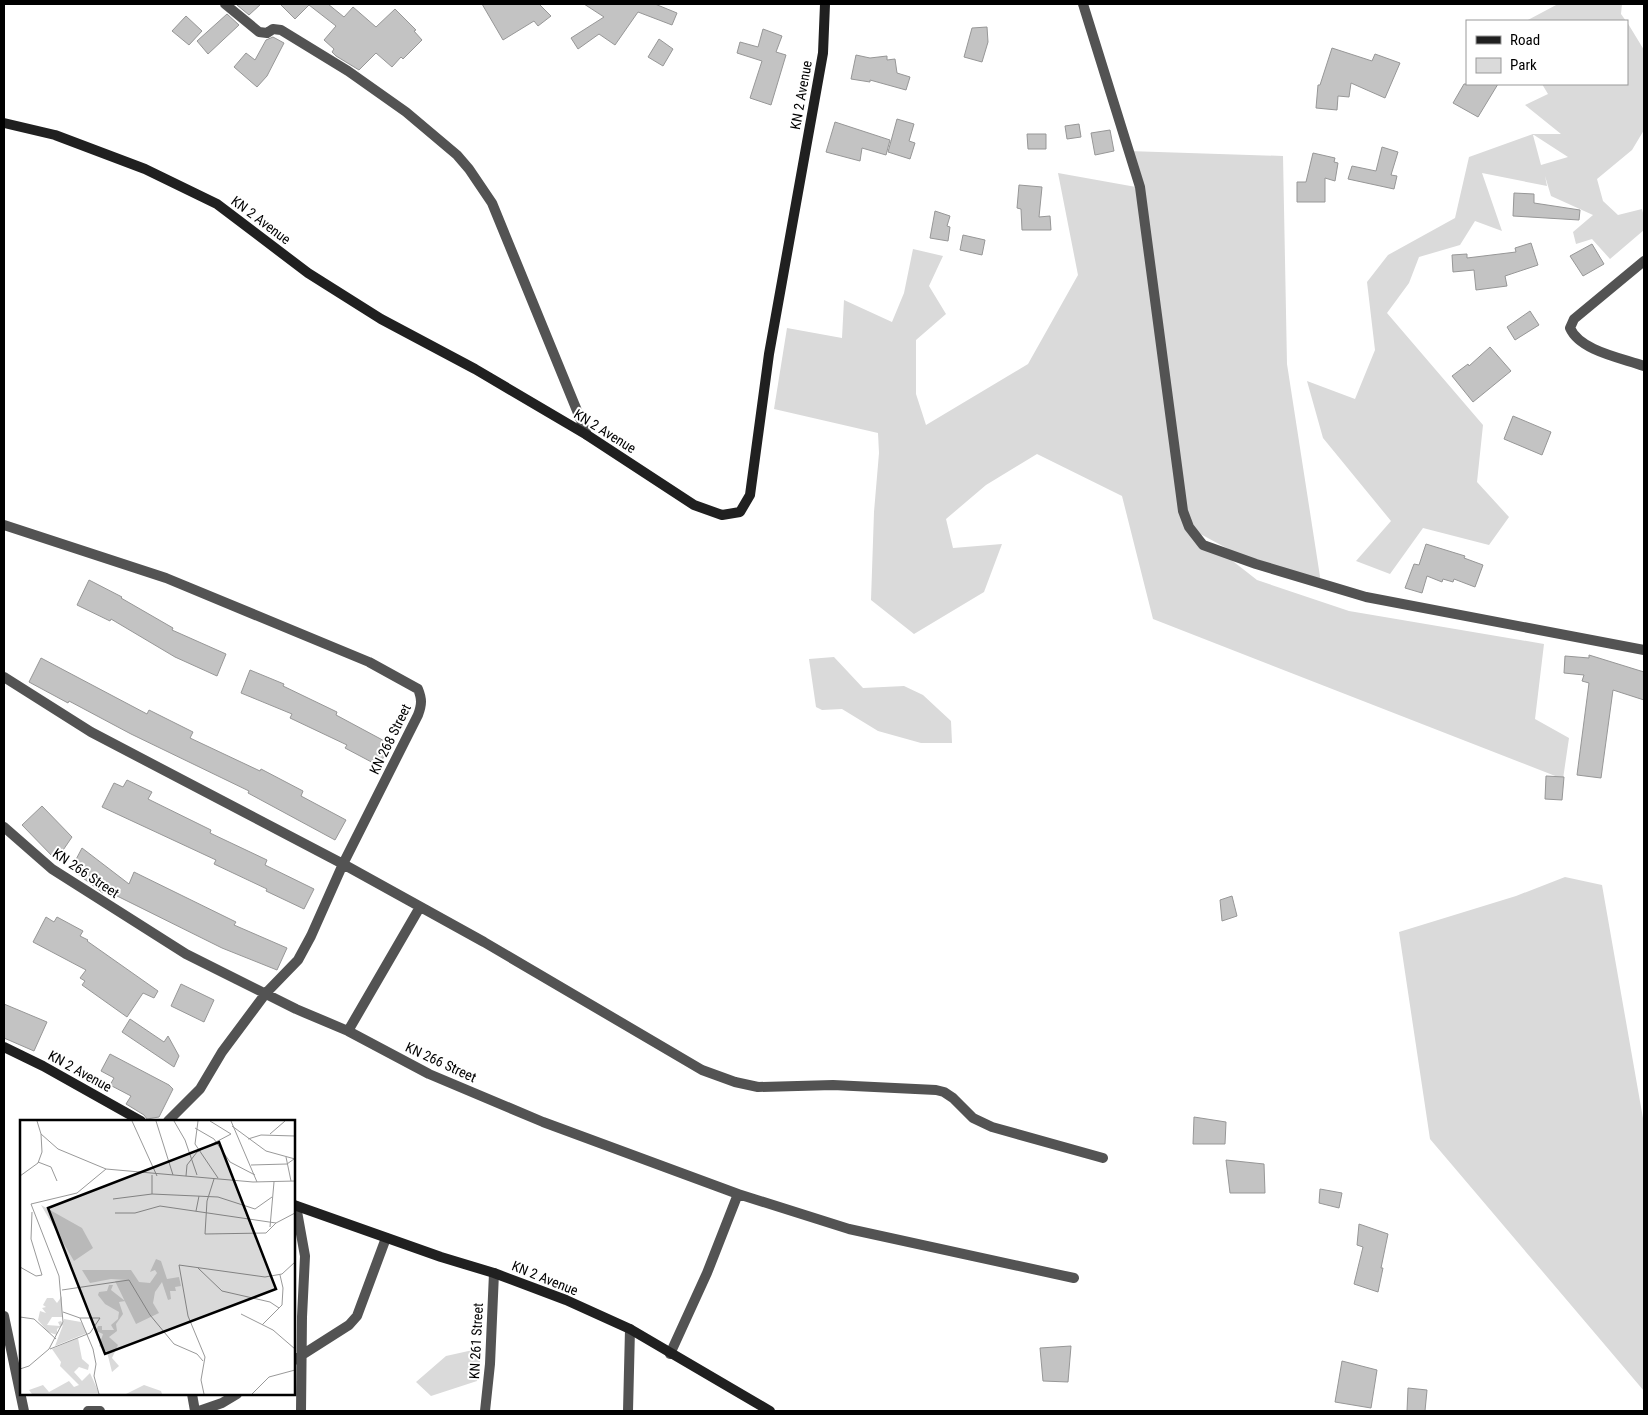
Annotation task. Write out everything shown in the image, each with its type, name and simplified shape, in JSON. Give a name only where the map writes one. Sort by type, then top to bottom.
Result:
[{"type":"main road","name":"KN 2 Avenue","points":[[4,123],[54,136],[145,169],[217,204],[308,273],[381,319],[476,369],[587,436],[694,505],[722,515],[740,512],[750,496],[769,354],[823,53],[825,4]]},
{"type":"main road","name":"KN 2 Avenue","points":[[4,1047],[43,1066],[128,1117]]},
{"type":"main road","name":"KN 2 Avenue","points":[[295,1205],[441,1257],[494,1273],[566,1300],[630,1329],[770,1411]]},
{"type":"street","points":[[225,4],[260,32],[267,33],[273,29],[281,30],[348,71],[406,112],[457,155],[492,203],[587,436]]},
{"type":"street","points":[[1083,4],[1140,187],[1183,511],[1189,527],[1203,545],[1237,558],[1366,597],[1644,650]]},
{"type":"street","points":[[1644,261],[1574,319],[1570,328],[1573,335],[1584,345],[1644,366]]},
{"type":"street","name":"KN 268 Street","points":[[4,525],[166,578],[369,662],[418,689],[422,704],[418,714],[342,864],[312,936],[298,960],[266,993],[222,1052],[200,1089],[169,1120]]},
{"type":"street","points":[[4,677],[91,732],[342,864],[484,942],[702,1070],[735,1082],[758,1087],[833,1085],[936,1090],[944,1092],[953,1098],[973,1118],[992,1127],[1104,1158]]},
{"type":"street","name":"KN 266 Street","points":[[4,827],[52,869],[186,954],[296,1009],[348,1031],[429,1074],[543,1122],[738,1194],[849,1229],[1074,1278]]},
{"type":"street","points":[[348,1031],[420,907]]},
{"type":"street","points":[[670,1354],[707,1273],[738,1194]]},
{"type":"street","points":[[295,1205],[305,1256],[298,1357],[301,1411]]},
{"type":"street","points":[[298,1357],[349,1325],[357,1316],[386,1238]]},
{"type":"street","name":"KN 261 Street","points":[[485,1411],[490,1364],[494,1273]]},
{"type":"street","points":[[4,1316],[20,1392]]},
{"type":"street","points":[[628,1411],[630,1329]]},
{"type":"street","points":[[21,1395],[24,1411]]},
{"type":"street","points":[[192,1395],[197,1411],[222,1403],[235,1395]]},
{"type":"street","points":[[88,1411],[100,1411]]},
{"type":"green space","points":[[1558,4],[1622,4],[1621,14],[1625,20],[1528,20]]},
{"type":"green space","points":[[1628,24],[1644,50],[1644,130],[1632,150],[1597,179],[1603,201],[1618,215],[1642,209],[1644,230],[1610,259],[1592,239],[1576,244],[1573,232],[1593,215],[1551,196],[1545,176],[1547,186],[1482,173],[1502,231],[1475,221],[1460,245],[1419,257],[1409,283],[1387,313],[1483,425],[1477,482],[1509,517],[1489,545],[1423,528],[1390,574],[1356,561],[1391,521],[1323,438],[1307,381],[1355,399],[1375,350],[1367,282],[1388,255],[1455,218],[1469,157],[1533,134],[1561,134],[1525,105],[1548,94],[1543,85],[1628,85]],"holes":[[[1533,135],[1534,135],[1568,157],[1541,165]]]},
{"type":"green space","points":[[1128,151],[1283,156],[1287,364],[1321,583],[1256,564],[1193,530],[1257,580],[1349,611],[1544,644],[1535,719],[1569,738],[1563,779],[1153,619],[1122,496],[1037,454],[986,485],[946,519],[953,548],[1002,544],[984,592],[914,634],[871,600],[874,512],[879,453],[878,433],[774,409],[787,328],[842,338],[844,300],[892,322],[904,293],[913,249],[943,256],[929,286],[946,314],[916,340],[916,394],[926,425],[1028,364],[1078,275],[1058,173],[1136,187]]},
{"type":"green space","points":[[834,657],[863,688],[904,686],[923,695],[951,721],[952,743],[921,743],[878,731],[842,709],[822,710],[816,707],[809,659]]},
{"type":"green space","points":[[1565,877],[1602,885],[1644,1124],[1644,1391],[1430,1139],[1399,932],[1516,896]]},
{"type":"green space","points":[[482,1348],[477,1381],[431,1396],[416,1382],[446,1356]]},
{"type":"building","points":[[238,4],[261,4],[249,15]]},
{"type":"building","points":[[280,4],[328,4],[344,17],[353,7],[376,27],[395,9],[416,30],[414,31],[422,40],[392,67],[376,53],[359,70],[336,56],[332,52],[334,49],[324,40],[336,26],[309,5],[295,19]]},
{"type":"building","points":[[482,4],[539,4],[551,16],[538,26],[534,21],[503,40]]},
{"type":"building","points":[[584,4],[655,4],[677,13],[672,25],[638,12],[615,45],[599,34],[578,49],[571,38],[604,17]]},
{"type":"building","points":[[227,14],[239,25],[208,54],[197,41]]},
{"type":"building","points":[[186,16],[202,31],[189,45],[172,31]]},
{"type":"building","points":[[987,27],[988,42],[982,62],[964,57],[972,28]]},
{"type":"building","points":[[763,29],[782,36],[776,52],[786,55],[771,105],[750,98],[762,61],[737,53],[740,42],[758,47]]},
{"type":"building","points":[[273,37],[284,43],[267,76],[257,87],[234,67],[246,53],[255,60],[266,40]]},
{"type":"building","points":[[659,39],[673,49],[663,66],[648,57]]},
{"type":"building","points":[[1332,48],[1372,61],[1375,54],[1400,63],[1385,98],[1351,83],[1349,97],[1338,96],[1337,110],[1316,108],[1318,85],[1320,85]]},
{"type":"building","points":[[856,55],[870,58],[887,56],[887,60],[895,59],[897,73],[910,77],[906,90],[870,80],[870,82],[851,79]]},
{"type":"building","points":[[1464,84],[1497,85],[1478,117],[1453,103]]},
{"type":"building","points":[[897,119],[914,124],[909,141],[915,143],[910,159],[888,152]]},
{"type":"building","points":[[835,122],[890,140],[886,155],[862,148],[860,161],[826,152]]},
{"type":"building","points":[[1079,124],[1081,137],[1067,139],[1065,126]]},
{"type":"building","points":[[1110,130],[1114,151],[1095,155],[1091,133]]},
{"type":"building","points":[[1027,134],[1046,134],[1046,149],[1028,149]]},
{"type":"building","points":[[1382,147],[1398,152],[1391,175],[1397,176],[1394,189],[1348,179],[1352,166],[1376,171]]},
{"type":"building","points":[[1313,153],[1335,158],[1334,162],[1338,163],[1335,181],[1325,178],[1325,202],[1297,202],[1297,182],[1306,182]]},
{"type":"building","points":[[1019,185],[1042,187],[1039,217],[1050,216],[1051,230],[1022,230],[1021,209],[1017,208]]},
{"type":"building","points":[[1514,193],[1534,194],[1534,203],[1580,210],[1579,220],[1513,216]]},
{"type":"building","points":[[935,211],[950,216],[947,226],[950,227],[948,241],[930,238]]},
{"type":"building","points":[[963,235],[985,240],[982,255],[960,250]]},
{"type":"building","points":[[1531,243],[1538,265],[1505,276],[1507,286],[1476,290],[1474,270],[1453,272],[1452,255],[1467,254],[1467,258],[1516,252],[1515,248]]},
{"type":"building","points":[[1592,244],[1604,264],[1583,276],[1570,256]]},
{"type":"building","points":[[1530,311],[1539,325],[1515,340],[1507,327]]},
{"type":"building","points":[[1490,347],[1511,371],[1473,402],[1452,376],[1468,364],[1469,366]]},
{"type":"building","points":[[1513,416],[1551,432],[1542,455],[1504,439]]},
{"type":"building","points":[[1426,544],[1465,556],[1464,558],[1483,565],[1475,587],[1454,579],[1453,582],[1443,579],[1442,582],[1427,576],[1422,593],[1405,588],[1414,564],[1419,565]]},
{"type":"building","points":[[89,580],[122,597],[173,628],[172,630],[226,654],[217,676],[175,657],[111,619],[110,621],[77,605]]},
{"type":"building","points":[[1589,655],[1644,672],[1644,700],[1613,690],[1601,778],[1577,775],[1589,683],[1582,681],[1584,675],[1564,673],[1565,656],[1589,658]]},
{"type":"building","points":[[41,658],[147,714],[149,710],[193,732],[190,738],[260,771],[261,769],[303,791],[301,796],[346,820],[335,840],[248,793],[249,791],[131,734],[69,701],[68,703],[29,682]]},
{"type":"building","points":[[250,670],[284,684],[283,686],[337,712],[336,715],[390,744],[379,766],[345,748],[347,745],[290,718],[292,714],[241,693]]},
{"type":"building","points":[[1546,776],[1564,777],[1562,800],[1545,799]]},
{"type":"building","points":[[127,780],[152,792],[148,799],[211,830],[210,833],[267,860],[265,865],[314,889],[304,909],[214,864],[216,860],[102,807],[114,783],[123,787]]},
{"type":"building","points":[[42,806],[72,837],[57,859],[22,825]]},
{"type":"building","points":[[82,848],[129,884],[134,872],[236,922],[234,925],[287,948],[277,970],[222,948],[105,890],[103,893],[71,869]]},
{"type":"building","points":[[1232,896],[1237,916],[1222,921],[1220,900]]},
{"type":"building","points":[[46,917],[54,922],[57,917],[83,931],[80,936],[158,991],[154,998],[143,993],[127,1017],[82,985],[85,981],[80,978],[86,970],[33,942]]},
{"type":"building","points":[[181,984],[214,1000],[204,1022],[171,1006]]},
{"type":"building","points":[[4,1004],[47,1022],[34,1051],[4,1038]]},
{"type":"building","points":[[130,1019],[164,1042],[168,1036],[179,1056],[174,1067],[122,1032]]},
{"type":"building","points":[[110,1054],[169,1085],[173,1089],[159,1117],[147,1119],[144,1115],[126,1104],[131,1096],[110,1085],[114,1078],[101,1071]]},
{"type":"building","points":[[1194,1117],[1226,1122],[1225,1144],[1193,1144]]},
{"type":"building","points":[[1226,1160],[1264,1164],[1265,1193],[1230,1193]]},
{"type":"building","points":[[1320,1189],[1342,1193],[1339,1208],[1319,1203]]},
{"type":"building","points":[[1359,1224],[1388,1234],[1378,1292],[1354,1284],[1363,1247],[1357,1245]]},
{"type":"building","points":[[1071,1346],[1068,1382],[1043,1381],[1040,1348]]},
{"type":"building","points":[[1342,1361],[1377,1370],[1371,1408],[1335,1402]]},
{"type":"building","points":[[1408,1388],[1427,1390],[1425,1411],[1407,1411]]}]
